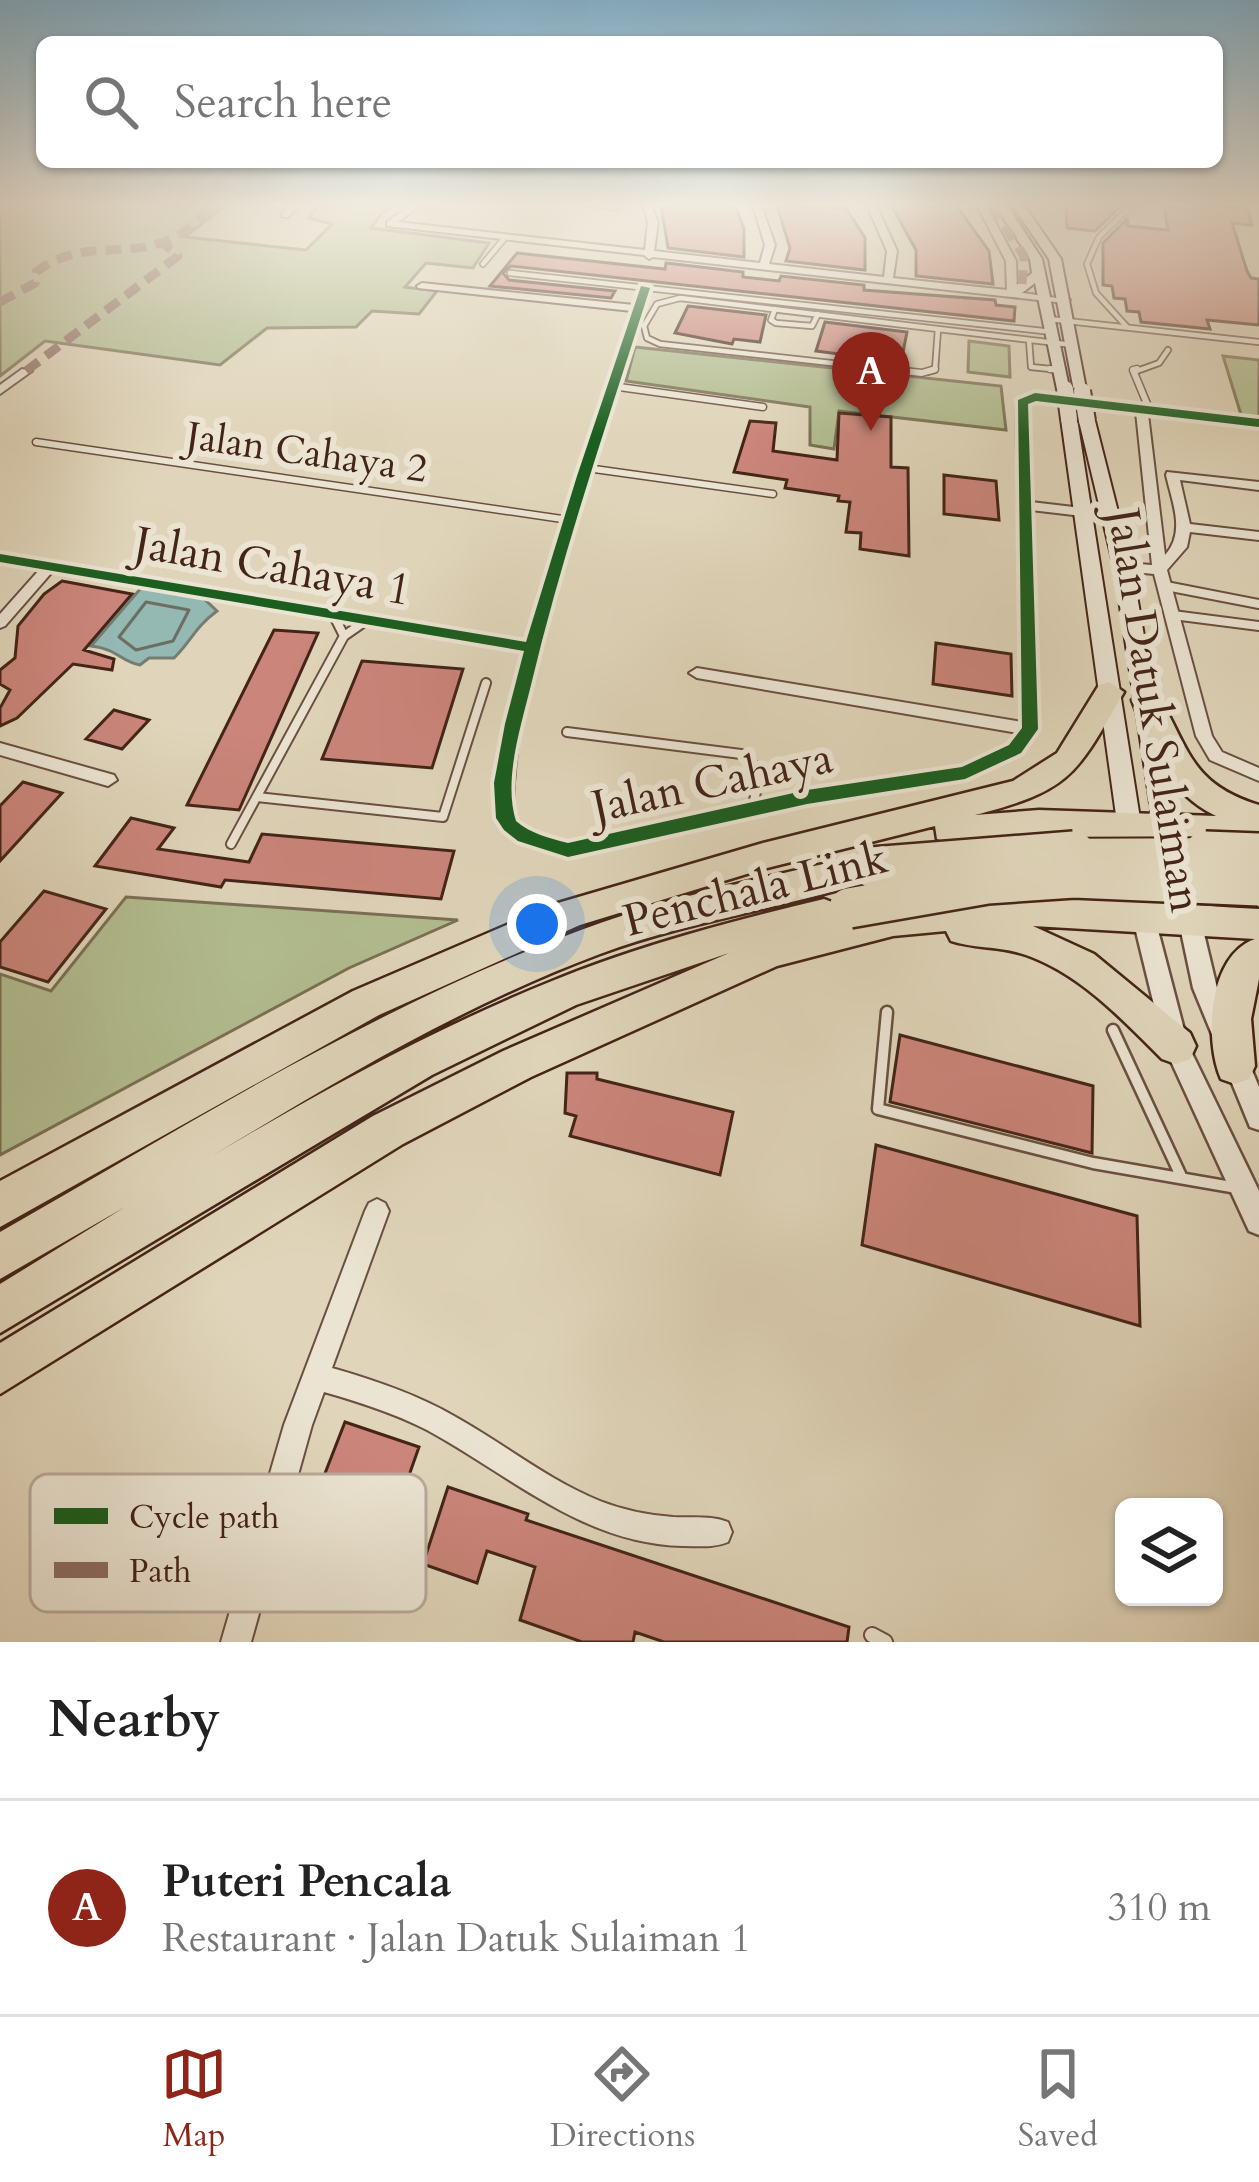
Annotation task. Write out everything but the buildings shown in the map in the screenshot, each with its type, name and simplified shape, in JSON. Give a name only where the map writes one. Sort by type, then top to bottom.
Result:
[{"type":"highway","points":[[0,1205],[366,1003],[571,913],[764,856],[1023,791],[1068,760],[1109,692]]},
{"type":"highway","points":[[1147,700],[1171,763],[1183,778],[1216,803],[1259,818]]},
{"type":"highway","points":[[764,856],[998,823],[1145,824],[1259,832]]},
{"type":"highway","points":[[0,1370],[388,1130],[635,1010],[770,952],[830,934],[913,918],[1010,910],[1056,897],[1059,866],[1047,850],[998,823]]},
{"type":"highway","points":[[1259,832],[1229,844],[1214,866],[1216,881],[1228,895],[1259,914]]},
{"type":"highway","name":"Penchala Link","points":[[0,1257],[332,1063],[502,978],[595,940],[790,884],[892,864],[1039,849],[1152,847],[1259,854]]},
{"type":"highway","name":"Penchala Link","points":[[0,1310],[346,1102],[498,1023],[632,967],[741,933],[987,884],[1074,878],[1259,886]]},
{"type":"highway","points":[[1010,910],[1259,924]]},
{"type":"highway","points":[[635,1010],[778,964],[943,930],[994,929],[1036,941],[1081,962],[1176,1046]]},
{"type":"highway","points":[[1235,1066],[1231,1003],[1241,968],[1259,952]]},
{"type":"main road","points":[[1012,289],[1026,282]]},
{"type":"main road","name":"Jalan Datuk Sulaiman","points":[[1042,282],[1061,370],[1074,390]]},
{"type":"main road","name":"Jalan Datuk Sulaiman","points":[[1061,282],[1073,345],[1082,512],[1109,692],[1145,824],[1190,917]]},
{"type":"main road","name":"Jalan Datuk Sulaiman","points":[[1078,420],[1124,567],[1147,700],[1143,915]]},
{"type":"street","points":[[898,282],[1012,289],[1065,300]]},
{"type":"street","points":[[1012,282],[1012,289]]},
{"type":"street","points":[[422,286],[638,309]]},
{"type":"street","name":"Jalan Cahaya","points":[[645,288],[569,520],[533,648],[500,797],[507,822],[532,841],[568,850],[752,808],[965,773],[1015,749],[1030,729]]},
{"type":"street","points":[[0,391],[26,371]]},
{"type":"street","points":[[698,674],[1030,729],[1022,402],[1034,397],[1259,423]]},
{"type":"street","points":[[1146,411],[1163,578],[1204,736],[1216,756],[1259,775]]},
{"type":"street","points":[[1163,578],[1180,547],[1184,526],[1172,476],[1259,486]]},
{"type":"street","points":[[1027,505],[1082,512]]},
{"type":"street","points":[[1184,526],[1259,536]]},
{"type":"street","name":"Jalan Cahaya 1","points":[[0,558],[533,648]]},
{"type":"street","points":[[0,623],[50,566]]},
{"type":"street","points":[[1124,567],[1163,578]]},
{"type":"street","points":[[0,748],[108,779]]},
{"type":"street","name":"Jalan Datuk Sulaiman","points":[[1143,915],[1176,1046],[1259,1221]]},
{"type":"street","name":"Jalan Datuk Sulaiman","points":[[1190,917],[1205,988],[1259,1118]]},
{"type":"street","points":[[286,1474],[315,1376],[377,1211]]},
{"type":"street","points":[[315,1376],[380,1394],[445,1425],[559,1497],[610,1522],[670,1534],[718,1532]]},
{"type":"street","points":[[236,1642],[245,1612]]},
{"type":"lane","points":[[588,282],[1052,331],[1073,345]]},
{"type":"lane","points":[[1091,282],[1095,298],[1126,327]]},
{"type":"lane","points":[[938,328],[935,370],[922,373],[660,344],[647,338],[644,326],[663,300],[775,309],[938,328],[1029,340],[1068,321],[1259,342]]},
{"type":"lane","points":[[775,309],[771,320],[776,323],[812,326],[818,314]]},
{"type":"lane","points":[[1029,340],[1031,367],[1061,370]]},
{"type":"lane","points":[[1146,411],[1133,370],[1159,363],[1168,350]]},
{"type":"lane","points":[[612,386],[763,407]]},
{"type":"lane","name":"Jalan Cahaya 2","points":[[36,442],[569,520]]},
{"type":"lane","points":[[587,468],[773,494]]},
{"type":"lane","points":[[1163,578],[1259,604]]},
{"type":"lane","points":[[333,614],[344,636]]},
{"type":"lane","points":[[1173,615],[1257,626],[1259,639]]},
{"type":"lane","points":[[231,844],[344,636],[367,620]]},
{"type":"lane","points":[[256,797],[443,818],[486,683]]},
{"type":"lane","points":[[567,731],[741,754],[754,760],[760,776],[752,808]]},
{"type":"lane","points":[[887,1012],[878,1109],[1093,1163],[1242,1189]]},
{"type":"lane","points":[[1113,1030],[1181,1176]]},
{"type":"green space","points":[[0,282],[410,282],[405,287],[437,291],[419,314],[372,311],[356,327],[267,328],[220,365],[45,341],[0,376]]},
{"type":"green space","points":[[969,341],[1009,346],[1010,377],[968,372]]},
{"type":"green space","points":[[635,347],[1001,386],[1006,430],[839,411],[834,449],[810,445],[810,407],[626,381]]},
{"type":"green space","points":[[1223,356],[1259,360],[1259,419],[1242,418]]},
{"type":"green space","points":[[126,897],[458,920],[349,968],[0,1155],[0,974],[51,991]]},
{"type":"water","points":[[141,588],[202,597],[217,611],[174,658],[149,658],[140,665],[91,646]]},
{"type":"marked path","points":[[0,302],[35,282]]},
{"type":"marked path","points":[[26,371],[144,282]]},
{"type":"cycle path","points":[[645,288],[532,648],[503,783],[505,818],[510,825],[533,840],[568,850],[807,797],[965,773],[1015,749],[1030,729],[1022,402],[1035,397],[1259,423]]},
{"type":"cycle path","points":[[0,558],[533,648]]},
{"type":"place","name":"Puteri Pencala","points":[[871,431]]}]
